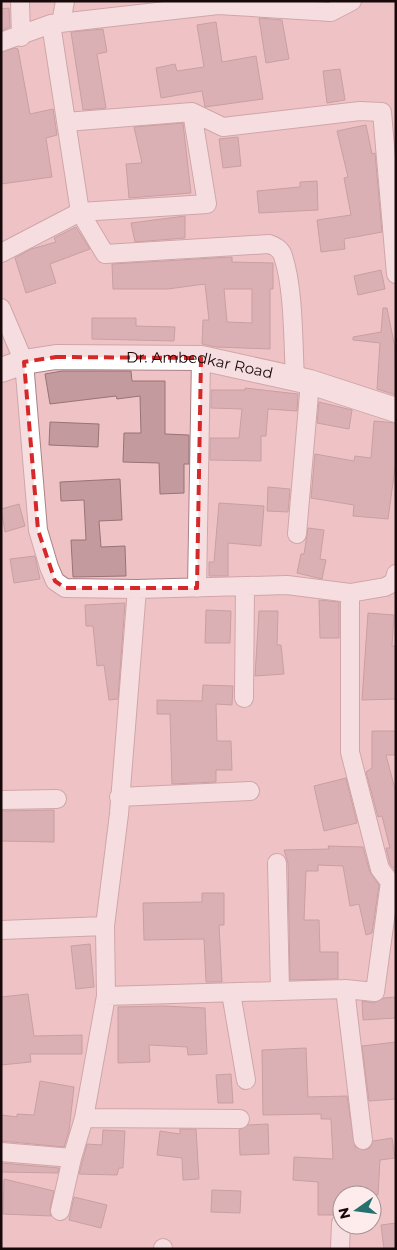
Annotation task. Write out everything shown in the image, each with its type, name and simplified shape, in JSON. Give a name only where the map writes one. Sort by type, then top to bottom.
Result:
[{"type":"street","points":[[20,1],[21,37]]},
{"type":"street","points":[[65,1],[56,24],[66,122],[80,212],[105,254],[269,244],[278,248],[283,254],[302,381],[297,534]]},
{"type":"street","points":[[1,42],[56,24],[218,5],[331,12],[352,1]]},
{"type":"street","points":[[66,122],[192,112],[223,127],[360,111],[382,112],[390,136],[396,274]]},
{"type":"street","points":[[1,253],[80,212],[208,204],[192,112]]},
{"type":"street","points":[[1,308],[24,362],[38,530],[55,581],[65,588],[137,589],[287,585],[350,593],[385,587],[394,582],[396,574]]},
{"type":"street","name":"Dr. Ambedkar Road","points":[[1,370],[24,362],[56,357],[201,358],[302,381],[396,410]]},
{"type":"street","points":[[197,588],[201,358]]},
{"type":"street","points":[[244,698],[245,586]]},
{"type":"street","points":[[60,1211],[72,1158],[84,1118],[106,996],[106,926],[119,814],[137,589]]},
{"type":"street","points":[[106,996],[345,990],[375,992],[393,882],[380,869],[350,752],[350,593]]},
{"type":"street","points":[[119,797],[250,791]]},
{"type":"street","points":[[1,800],[57,799]]},
{"type":"street","points":[[277,863],[280,991]]},
{"type":"street","points":[[1,930],[106,926]]},
{"type":"street","points":[[345,990],[363,1140]]},
{"type":"street","points":[[231,993],[246,1080]]},
{"type":"street","points":[[84,1118],[240,1119]]},
{"type":"street","points":[[1,1152],[72,1158]]},
{"type":"street","points":[[340,1249],[341,1235]]},
{"type":"highlighted area","points":[[56,357],[201,358],[197,588],[65,588],[55,581],[38,530],[24,362]]},
{"type":"building","points":[[9,8],[10,27],[1,31],[1,9]]},
{"type":"building","points":[[259,18],[282,20],[289,59],[266,63]]},
{"type":"building","points":[[216,22],[222,62],[256,56],[263,99],[205,107],[202,91],[161,98],[156,68],[175,64],[177,71],[204,67],[197,25]]},
{"type":"building","points":[[103,29],[107,52],[97,54],[106,108],[83,110],[71,32]]},
{"type":"building","points":[[15,48],[18,49],[30,114],[53,109],[57,135],[46,138],[52,177],[1,184],[1,52]]},
{"type":"building","points":[[340,69],[345,100],[327,103],[323,71]]},
{"type":"building","points":[[183,123],[191,193],[129,198],[126,164],[142,163],[134,127]]},
{"type":"building","points":[[366,125],[372,154],[375,153],[382,232],[344,239],[345,249],[321,252],[317,220],[351,215],[344,178],[348,177],[337,131]]},
{"type":"building","points":[[238,137],[241,166],[223,168],[219,139]]},
{"type":"building","points":[[317,181],[318,210],[259,213],[257,191],[300,187],[300,182]]},
{"type":"building","points":[[185,216],[185,238],[135,242],[131,223]]},
{"type":"building","points":[[76,227],[90,249],[50,264],[56,283],[26,293],[15,258],[31,249],[56,242],[54,238]]},
{"type":"building","points":[[232,257],[232,262],[273,263],[273,289],[270,289],[270,349],[216,347],[202,344],[203,320],[209,320],[205,284],[168,289],[113,289],[112,264]],"holes":[[[224,289],[252,289],[252,323],[227,322]]]},
{"type":"building","points":[[381,270],[385,289],[358,295],[354,276]]},
{"type":"building","points":[[383,308],[387,308],[395,348],[396,395],[377,389],[380,343],[353,340],[353,337],[381,332]]},
{"type":"building","points":[[92,318],[136,318],[136,326],[175,327],[174,341],[92,339]]},
{"type":"building","points":[[62,371],[131,371],[132,381],[165,381],[165,434],[189,435],[189,464],[184,464],[184,493],[160,494],[159,463],[123,462],[124,433],[141,433],[140,396],[117,399],[116,396],[50,404],[45,374]]},
{"type":"building","points":[[245,388],[298,394],[297,411],[268,409],[266,436],[261,436],[261,461],[210,460],[210,438],[239,438],[242,409],[211,408],[211,390],[245,390]]},
{"type":"building","points":[[319,402],[352,410],[349,429],[317,423]]},
{"type":"building","points":[[374,421],[396,423],[396,461],[388,519],[353,516],[354,505],[311,498],[315,454],[354,461],[355,456],[371,458]]},
{"type":"building","points":[[50,422],[99,424],[98,447],[49,445]]},
{"type":"building","points":[[120,479],[122,520],[99,521],[101,547],[125,546],[126,576],[73,577],[71,540],[86,540],[84,500],[61,501],[60,482]]},
{"type":"building","points":[[268,487],[290,489],[288,512],[267,511]]},
{"type":"building","points":[[219,503],[264,506],[261,546],[228,543],[228,576],[209,576],[209,562],[214,562]]},
{"type":"building","points":[[19,504],[25,526],[5,532],[1,509]]},
{"type":"building","points":[[308,528],[324,530],[320,559],[326,560],[322,579],[297,573],[301,554],[304,554]]},
{"type":"building","points":[[35,556],[40,579],[14,583],[10,559]]},
{"type":"building","points":[[319,600],[339,602],[339,638],[320,638]]},
{"type":"building","points":[[125,603],[118,699],[109,700],[104,665],[97,666],[93,626],[86,626],[85,605]]},
{"type":"building","points":[[206,610],[231,611],[230,643],[205,643]]},
{"type":"building","points":[[259,611],[278,611],[277,645],[281,645],[284,674],[255,676]]},
{"type":"building","points":[[368,613],[394,615],[392,646],[396,646],[396,699],[362,700]]},
{"type":"building","points":[[203,685],[233,686],[232,705],[216,704],[217,741],[231,741],[232,770],[216,770],[216,782],[172,784],[170,714],[157,714],[157,700],[202,701]]},
{"type":"building","points":[[372,731],[396,731],[396,755],[386,755],[396,793],[396,872],[390,864],[386,848],[390,848],[382,816],[378,817],[366,772],[372,768]]},
{"type":"building","points":[[346,778],[357,823],[324,831],[314,786]]},
{"type":"building","points":[[54,810],[54,842],[1,841],[1,811]]},
{"type":"building","points":[[328,846],[363,847],[370,872],[379,885],[372,933],[366,935],[359,904],[350,906],[343,866],[318,865],[318,871],[306,871],[304,920],[319,920],[320,952],[338,952],[338,979],[290,980],[288,863],[284,850],[329,849]]},
{"type":"building","points":[[202,893],[224,893],[224,925],[219,925],[222,982],[206,982],[204,939],[144,940],[143,903],[202,902]]},
{"type":"building","points":[[90,944],[94,987],[76,989],[71,946]]},
{"type":"building","points":[[28,994],[34,1036],[82,1035],[82,1054],[30,1054],[31,1062],[1,1065],[1,997]]},
{"type":"building","points":[[396,997],[396,1018],[363,1020],[362,1001],[374,1003],[384,998]]},
{"type":"building","points":[[164,1006],[205,1008],[207,1054],[188,1055],[187,1047],[149,1045],[150,1062],[118,1063],[118,1007]]},
{"type":"building","points":[[396,1042],[396,1099],[369,1101],[362,1046]]},
{"type":"building","points":[[306,1048],[308,1097],[347,1096],[355,1147],[365,1150],[370,1148],[373,1141],[392,1138],[395,1158],[380,1160],[379,1185],[332,1185],[332,1215],[318,1215],[318,1182],[293,1180],[294,1157],[333,1159],[331,1119],[321,1119],[321,1114],[263,1115],[262,1050]]},
{"type":"building","points":[[231,1074],[233,1103],[218,1103],[216,1075]]},
{"type":"building","points":[[40,1081],[74,1087],[69,1131],[64,1147],[1,1141],[1,1115],[17,1117],[17,1114],[34,1115]]},
{"type":"building","points":[[268,1124],[269,1154],[240,1155],[239,1130],[248,1125]]},
{"type":"building","points":[[180,1129],[196,1129],[199,1179],[183,1180],[182,1158],[157,1155],[160,1131],[180,1134]]},
{"type":"building","points":[[103,1130],[125,1131],[123,1168],[119,1168],[117,1175],[79,1174],[87,1144],[102,1145]]},
{"type":"building","points":[[1,1163],[59,1168],[58,1173],[1,1172]]},
{"type":"building","points":[[4,1179],[54,1191],[50,1209],[51,1216],[3,1214]]},
{"type":"building","points":[[212,1190],[241,1191],[240,1213],[211,1212]]},
{"type":"building","points":[[74,1197],[107,1205],[101,1228],[69,1220]]},
{"type":"building","points":[[396,1223],[396,1249],[384,1249],[382,1225]]}]
